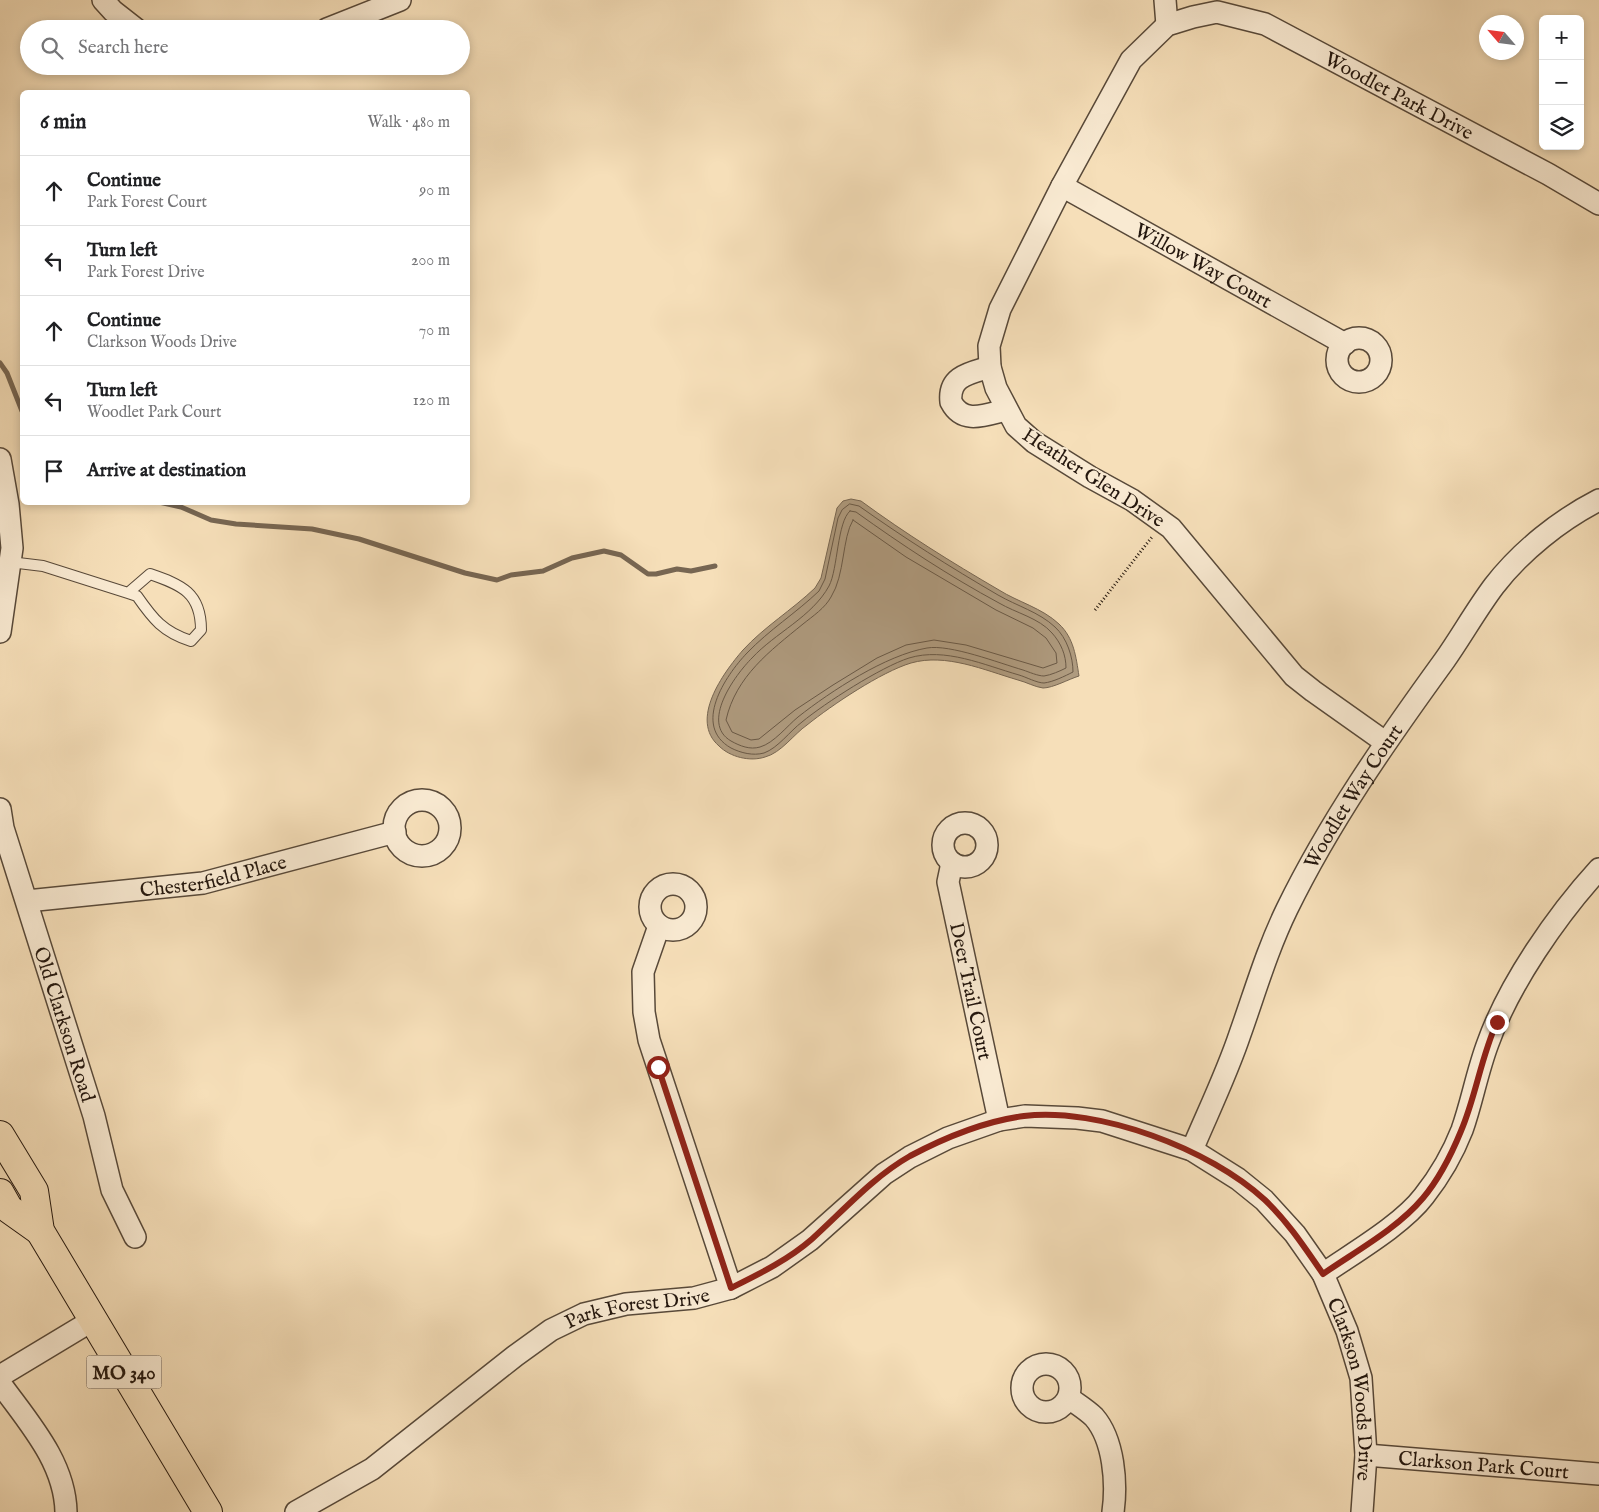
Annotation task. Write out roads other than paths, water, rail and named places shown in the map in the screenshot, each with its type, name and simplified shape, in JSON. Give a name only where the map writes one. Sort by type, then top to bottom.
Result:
[{"type":"main road","name":"MO 340","points":[[0,1135],[34,1191],[40,1231],[208,1512]]},
{"type":"main road","name":"MO 340","points":[[0,1193],[9,1209],[40,1231]]},
{"type":"street","points":[[103,0],[124,20]]},
{"type":"street","points":[[350,20],[400,0]]},
{"type":"street","points":[[1165,0],[1167,25]]},
{"type":"street","name":"Woodlet Park Drive","points":[[1192,17],[1214,6],[1265,24],[1548,174],[1599,204]]},
{"type":"street","name":"Heather Glen Drive","points":[[1192,17],[1167,25],[1131,60],[1062,186],[1000,308],[989,346],[990,367],[1006,410],[1016,426],[1034,442],[1090,477],[1132,500],[1171,528],[1294,676],[1312,692],[1385,742]]},
{"type":"street","name":"Willow Way Court","points":[[1062,186],[1344,344]]},
{"type":"street","points":[[990,367],[960,377],[952,386],[951,402],[961,415],[968,418],[1006,410]]},
{"type":"street","points":[[0,458],[4,506],[12,548],[0,632]]},
{"type":"street","name":"Woodlet Way Court","points":[[1192,1150],[1240,1036],[1269,948],[1286,910],[1334,822],[1385,742],[1494,587],[1516,561],[1555,528],[1599,500]]},
{"type":"street","name":"Old Clarkson Road","points":[[0,809],[4,828],[94,1116],[112,1190],[135,1237]]},
{"type":"street","name":"Chesterfield Place","points":[[27,901],[203,883],[395,832]]},
{"type":"street","name":"Deer Trail Court","points":[[952,863],[948,882],[999,1120]]},
{"type":"street","points":[[1323,1274],[1400,1220],[1424,1197],[1441,1170],[1461,1131],[1488,1043],[1508,1000],[1541,944],[1569,904],[1599,869]]},
{"type":"street","points":[[659,926],[643,972],[644,1012],[649,1040],[731,1288]]},
{"type":"street","name":"Park Forest Drive","points":[[296,1512],[372,1469],[515,1356],[551,1330],[584,1314],[626,1304],[694,1298],[731,1288],[772,1267],[810,1240],[884,1174],[910,1157],[948,1138],[999,1120],[1025,1116],[1093,1120],[1127,1128],[1192,1150]]},
{"type":"street","name":"Clarkson Woods Drive","points":[[1192,1150],[1238,1178],[1264,1200],[1295,1234],[1323,1274],[1347,1331],[1359,1370],[1364,1408],[1366,1455],[1362,1512]]},
{"type":"street","points":[[0,1376],[93,1320]]},
{"type":"street","points":[[0,1383],[56,1465],[62,1482],[66,1512]]},
{"type":"street","points":[[1069,1398],[1094,1418],[1104,1435],[1114,1480],[1113,1512]]},
{"type":"street","name":"Clarkson Park Court","points":[[1366,1455],[1599,1474]]},
{"type":"lane","points":[[10,562],[42,566],[137,596],[153,620],[174,636],[191,642],[201,630],[201,612],[194,597],[168,581],[150,574],[128,593]]},
{"type":"water","points":[[851,499],[861,501],[946,558],[1006,594],[1038,609],[1052,618],[1068,635],[1075,655],[1079,676],[1043,688],[965,664],[951,661],[924,660],[899,667],[843,699],[807,725],[771,755],[747,759],[734,756],[724,750],[711,735],[707,723],[712,697],[727,671],[743,650],[815,588],[821,578],[837,508],[843,501]]},
{"type":"waterway","points":[[0,363],[7,373],[20,406]]},
{"type":"waterway","points":[[172,505],[211,520],[236,524],[312,529],[359,539],[465,573],[497,580],[511,575],[543,571],[572,558],[604,551],[621,555],[648,574],[677,569],[691,571],[715,566]]}]
